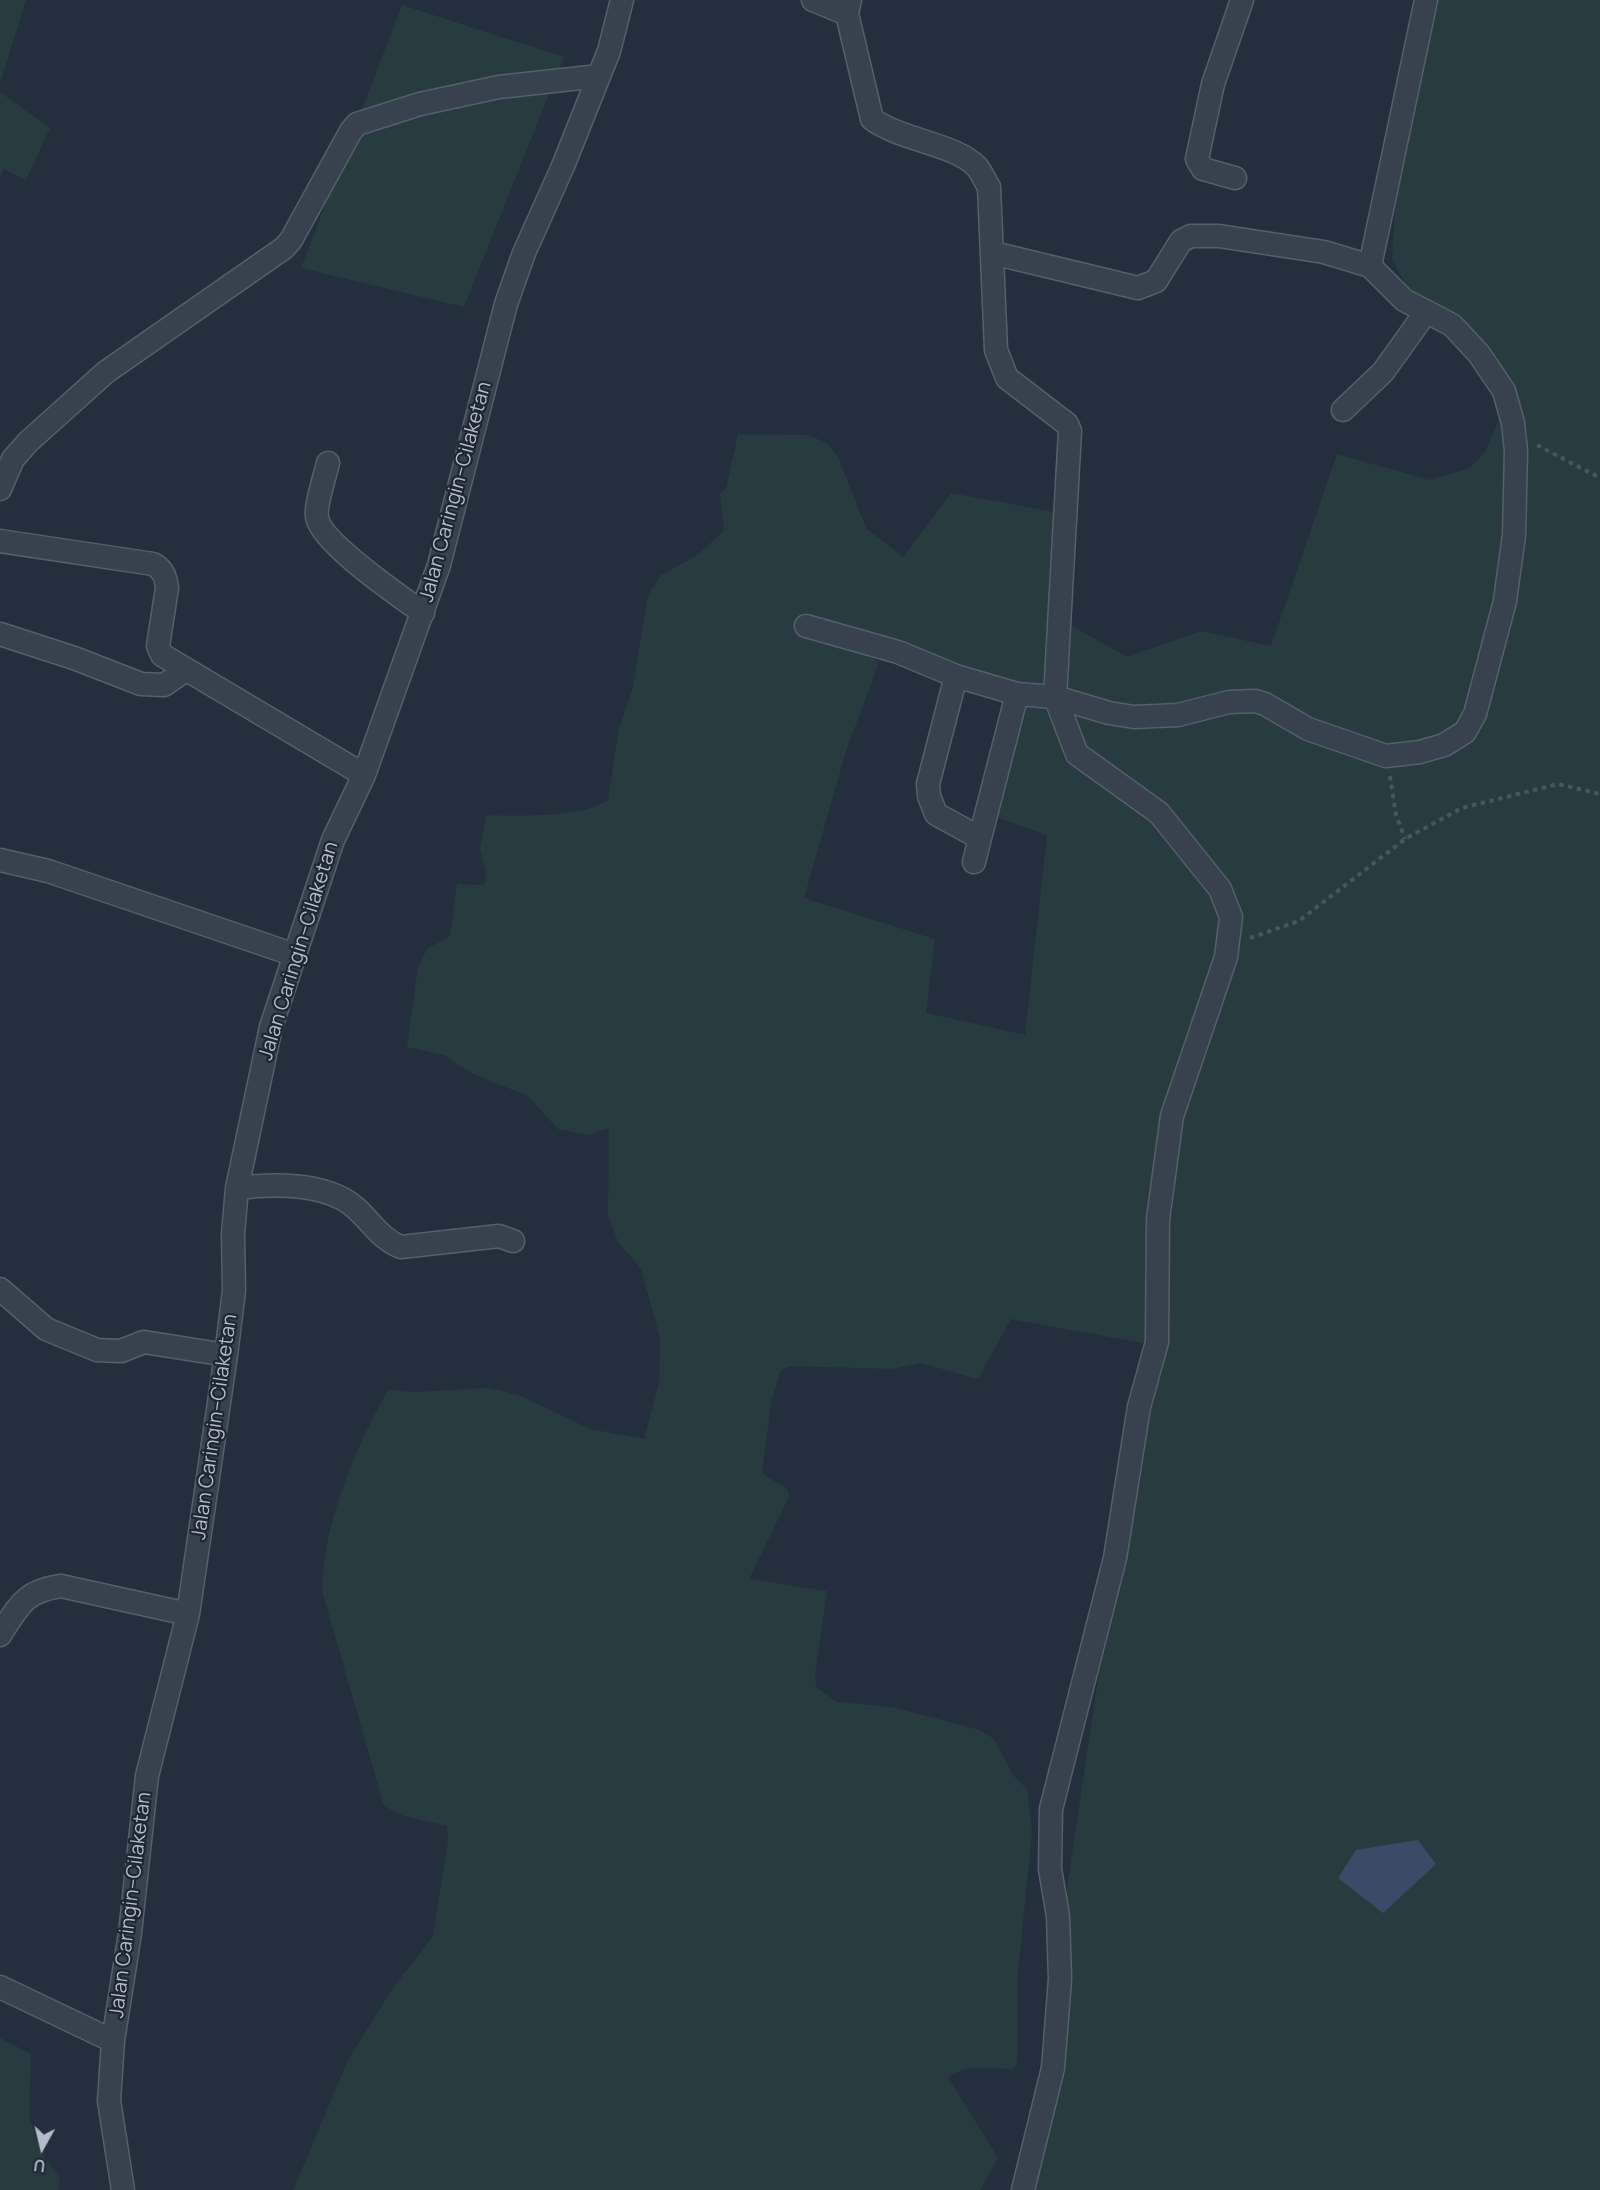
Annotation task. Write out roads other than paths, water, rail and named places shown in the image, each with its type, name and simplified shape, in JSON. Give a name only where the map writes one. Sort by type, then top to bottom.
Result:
[{"type":"street","name":"Jalan Caringin–Cilaketan","points":[[123,2190],[109,2100],[113,2041],[130,1933],[147,1776],[188,1614],[226,1355],[234,1291],[233,1234],[237,1188],[271,1027],[333,840],[364,776],[439,565],[506,304],[524,253],[563,166],[609,51],[622,0]]},
{"type":"street","points":[[813,0],[849,7],[872,119],[885,129],[956,154],[977,166],[989,187],[996,350],[1001,368],[1007,378],[1067,424],[1070,432],[1055,697],[1077,754],[1159,813],[1220,889],[1231,917],[1226,957],[1172,1116],[1158,1219],[1157,1342],[1139,1407],[1115,1558],[1051,1809],[1050,1869],[1058,1916],[1060,1979],[1053,2068],[1023,2190]]},
{"type":"street","points":[[1235,178],[1203,169],[1197,159],[1213,84],[1242,0]]},
{"type":"street","points":[[1370,266],[1426,0]]},
{"type":"street","points":[[0,489],[13,459],[28,442],[106,372],[284,248],[291,240],[351,130],[357,124],[420,104],[499,87],[599,76]]},
{"type":"street","points":[[807,626],[898,652],[956,676],[1017,694],[1055,697],[1108,713],[1134,717],[1178,716],[1229,702],[1254,701],[1265,704],[1308,729],[1386,756],[1420,752],[1444,745],[1465,732],[1476,714],[1505,601],[1514,535],[1516,451],[1513,423],[1504,391],[1479,354],[1452,325],[1404,300],[1370,266],[1324,252],[1219,236],[1191,236],[1181,241],[1156,281],[1138,288],[993,253]]},
{"type":"street","points":[[1343,410],[1383,372],[1426,312]]},
{"type":"street","points":[[328,463],[316,517],[324,532],[336,545],[423,613]]},
{"type":"street","points":[[0,541],[153,564],[160,567],[167,588],[158,646],[162,655],[364,776]]},
{"type":"street","points":[[0,634],[74,658],[141,684],[164,685],[186,670]]},
{"type":"street","points":[[956,676],[928,784],[929,796],[936,814],[980,838]]},
{"type":"street","points":[[974,862],[1017,694]]},
{"type":"street","points":[[0,860],[48,870],[295,955]]},
{"type":"street","points":[[237,1188],[270,1184],[318,1191],[344,1200],[389,1242],[401,1247],[499,1236],[513,1241]]},
{"type":"street","points":[[0,1289],[46,1329],[97,1350],[121,1351],[144,1342],[226,1355]]},
{"type":"street","points":[[0,1635],[24,1599],[41,1589],[61,1586],[188,1614]]},
{"type":"street","points":[[0,1987],[113,2041]]},
{"type":"water","points":[[1418,1840],[1436,1864],[1383,1913],[1338,1878],[1356,1850]]}]
